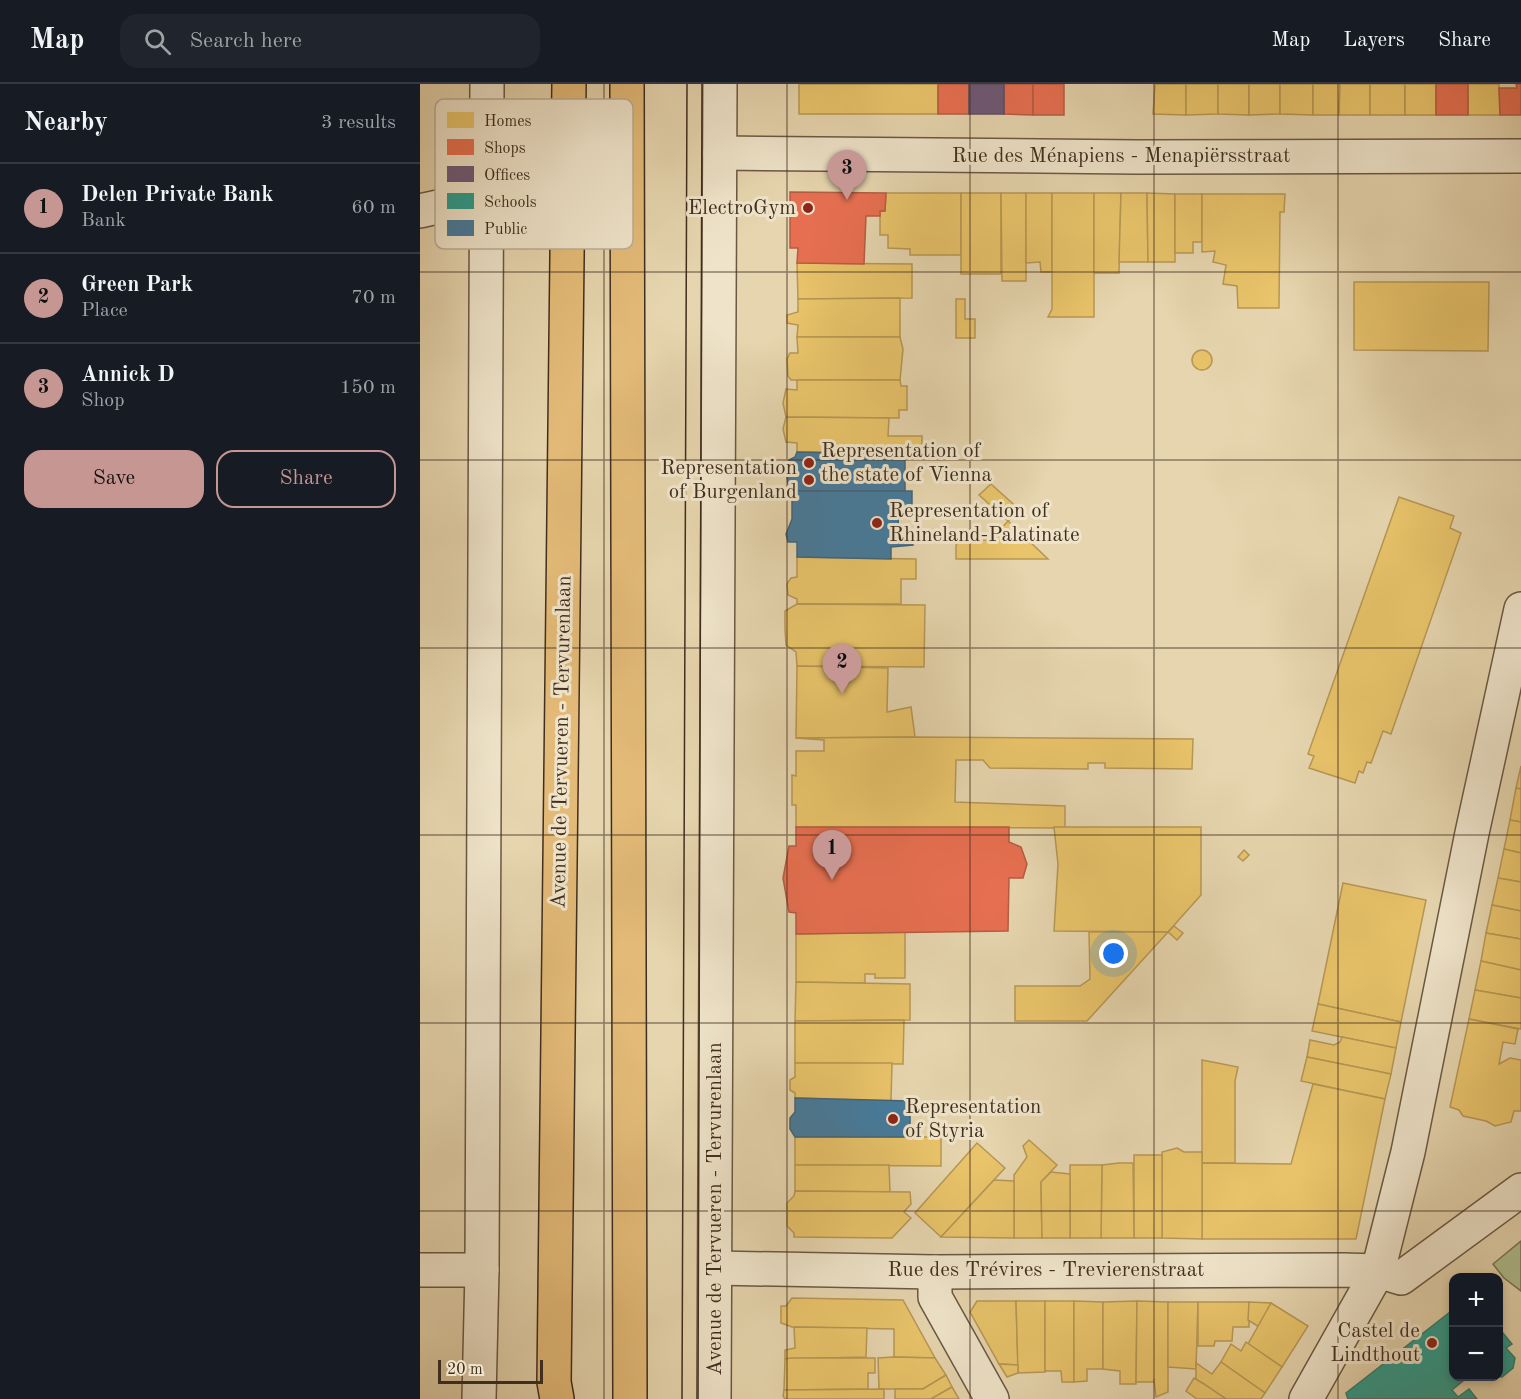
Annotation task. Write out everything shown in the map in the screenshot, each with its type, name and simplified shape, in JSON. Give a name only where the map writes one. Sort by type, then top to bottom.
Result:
[{"type":"highway","name":"Avenue de Tervueren - Tervurenlaan","points":[[569,84],[569,99]]},
{"type":"highway","points":[[627,84],[628,99]]},
{"type":"highway","points":[[632,99],[633,84]]},
{"type":"highway","name":"Avenue de Tervueren - Tervurenlaan","points":[[555,1394],[567,249]]},
{"type":"highway","points":[[630,249],[630,1399]]},
{"type":"street","points":[[487,84],[487,99]]},
{"type":"street","name":"Avenue de Tervueren - Tervurenlaan","points":[[714,1399],[720,84]]},
{"type":"street","name":"Rue des Ménapiens - Menapiërsstraat","points":[[720,153],[1137,157],[1521,156]]},
{"type":"street","points":[[420,211],[435,208]]},
{"type":"street","points":[[478,1399],[482,1270],[486,249]]},
{"type":"street","points":[[1306,1399],[1378,1271],[1408,1152],[1470,843],[1521,609]]},
{"type":"street","name":"Rue des Trévires - Trevierenstraat","points":[[715,1268],[935,1272],[1378,1271],[1401,1278],[1521,1190]]},
{"type":"street","points":[[420,1270],[482,1270]]},
{"type":"street","points":[[935,1272],[935,1297],[992,1399]]},
{"type":"green space","points":[[1521,1241],[1521,1291],[1504,1278],[1503,1273],[1500,1273],[1493,1264]]},
{"type":"building: Homes","points":[[799,84],[938,84],[938,114],[799,114]]},
{"type":"building: Homes","points":[[1155,84],[1186,84],[1186,115],[1153,114]]},
{"type":"building: Homes","points":[[1186,84],[1218,84],[1218,114],[1186,115]]},
{"type":"building: Homes","points":[[1218,84],[1249,84],[1249,115],[1218,114]]},
{"type":"building: Homes","points":[[1249,84],[1280,84],[1280,114],[1249,115]]},
{"type":"building: Homes","points":[[1280,84],[1313,84],[1313,115],[1280,114]]},
{"type":"building: Homes","points":[[1313,84],[1340,84],[1339,115],[1313,115]]},
{"type":"building: Homes","points":[[1340,84],[1370,84],[1370,115],[1339,115]]},
{"type":"building: Homes","points":[[1370,84],[1405,84],[1405,115],[1370,115]]},
{"type":"building: Homes","points":[[1405,84],[1436,84],[1436,115],[1405,115]]},
{"type":"building: Homes","points":[[1468,84],[1499,84],[1500,115],[1468,115]]},
{"type":"building: Homes","points":[[886,193],[961,193],[961,255],[910,255],[910,249],[888,248],[888,235],[880,235],[880,211],[885,211]]},
{"type":"building: Homes","points":[[961,193],[1001,193],[1001,274],[961,274]]},
{"type":"building: Homes","points":[[1001,193],[1026,193],[1026,281],[1002,281]]},
{"type":"building: Homes","points":[[1026,193],[1052,193],[1052,272],[1041,272],[1040,262],[1026,263]]},
{"type":"building: Homes","points":[[1052,193],[1094,193],[1094,317],[1048,317],[1052,309]]},
{"type":"building: Homes","points":[[1094,193],[1121,193],[1119,273],[1094,273]]},
{"type":"building: Homes","points":[[1121,193],[1147,193],[1148,262],[1119,262]]},
{"type":"building: Homes","points":[[1147,193],[1175,194],[1175,262],[1148,262]]},
{"type":"building: Homes","points":[[1175,194],[1202,194],[1202,242],[1193,242],[1193,253],[1175,253]]},
{"type":"building: Homes","points":[[1202,194],[1285,194],[1284,212],[1280,212],[1279,308],[1238,308],[1237,286],[1223,284],[1226,265],[1213,262],[1215,251],[1202,252]]},
{"type":"building: Homes","points":[[797,263],[912,264],[912,298],[798,299]]},
{"type":"building: Homes","points":[[1354,282],[1489,282],[1488,351],[1354,350]]},
{"type":"building: Homes","points":[[900,298],[900,337],[797,337],[798,325],[787,323],[787,315],[798,312],[798,299]]},
{"type":"building: Homes","points":[[956,299],[965,299],[965,319],[975,319],[975,338],[956,338]]},
{"type":"building: Homes","points":[[797,337],[900,337],[903,349],[900,380],[791,380],[788,376],[787,359],[790,353],[798,353]]},
{"type":"building: Homes","points":[[1202,350],[1209,353],[1212,360],[1209,367],[1202,370],[1195,367],[1192,360],[1195,353]]},
{"type":"building: Homes","points":[[797,380],[900,380],[901,386],[907,386],[907,410],[899,410],[899,418],[786,417],[783,403],[786,389],[797,390]]},
{"type":"building: Homes","points":[[786,417],[889,418],[888,436],[922,436],[922,454],[797,452],[797,443],[786,442],[783,429]]},
{"type":"building: Homes","points":[[991,484],[1020,510],[1008,521],[979,495]]},
{"type":"building: Homes","points":[[1399,497],[1454,516],[1450,528],[1461,533],[1391,734],[1383,731],[1371,763],[1367,762],[1363,773],[1359,771],[1355,783],[1309,768],[1314,756],[1308,754]]},
{"type":"building: Homes","points":[[1008,521],[1048,559],[956,559],[956,545],[960,540],[991,540]]},
{"type":"building: Homes","points":[[797,557],[916,559],[916,579],[901,579],[901,604],[797,604],[797,599],[788,595],[787,584],[791,578],[797,577]]},
{"type":"building: Homes","points":[[797,604],[925,605],[924,667],[797,666],[796,652],[786,645],[785,611]]},
{"type":"building: Homes","points":[[797,666],[888,668],[887,712],[911,707],[915,737],[796,738]]},
{"type":"building: Homes","points":[[796,738],[1193,739],[1192,769],[1105,768],[1105,763],[1088,763],[1088,769],[990,768],[983,760],[956,760],[955,802],[1065,806],[1065,828],[796,827],[796,805],[792,805],[792,775],[796,776],[796,751],[824,751],[824,740]]},
{"type":"building: Homes","points":[[1521,766],[1521,789],[1516,788]]},
{"type":"building: Homes","points":[[1516,788],[1521,789],[1521,822],[1510,820]]},
{"type":"building: Homes","points":[[1510,820],[1521,822],[1521,853],[1504,849]]},
{"type":"building: Homes","points":[[1054,827],[1201,827],[1201,895],[1168,932],[1054,931],[1058,864]]},
{"type":"building: Homes","points":[[1504,849],[1521,853],[1521,882],[1498,878]]},
{"type":"building: Homes","points":[[1244,850],[1249,855],[1243,861],[1238,857]]},
{"type":"building: Homes","points":[[1498,878],[1521,882],[1521,911],[1492,905]]},
{"type":"building: Homes","points":[[1343,883],[1426,900],[1401,1022],[1318,1004]]},
{"type":"building: Homes","points":[[1492,905],[1521,911],[1521,939],[1486,933]]},
{"type":"building: Homes","points":[[1174,926],[1183,933],[1177,940],[1168,932]]},
{"type":"building: Homes","points":[[905,932],[905,978],[875,978],[875,974],[865,974],[865,983],[796,982],[796,934]]},
{"type":"building: Homes","points":[[1089,932],[1168,932],[1087,1021],[1015,1021],[1015,986],[1080,986],[1090,979]]},
{"type":"building: Homes","points":[[1486,933],[1521,939],[1521,970],[1481,961]]},
{"type":"building: Homes","points":[[1481,961],[1521,970],[1521,998],[1475,990]]},
{"type":"building: Homes","points":[[796,982],[910,984],[910,1020],[795,1021]]},
{"type":"building: Homes","points":[[1475,990],[1521,998],[1521,1029],[1469,1019]]},
{"type":"building: Homes","points":[[1318,1004],[1401,1022],[1396,1048],[1312,1031]]},
{"type":"building: Homes","points":[[1469,1019],[1518,1029],[1515,1044],[1503,1042],[1499,1064],[1510,1058],[1521,1060],[1521,1111],[1514,1111],[1511,1122],[1495,1126],[1486,1121],[1463,1116],[1459,1110],[1450,1107]]},
{"type":"building: Homes","points":[[904,1020],[903,1064],[795,1063],[795,1021]]},
{"type":"building: Homes","points":[[1342,1037],[1396,1048],[1391,1074],[1307,1057],[1310,1040],[1334,1045],[1340,1042]]},
{"type":"building: Homes","points":[[1307,1057],[1391,1074],[1385,1099],[1301,1081]]},
{"type":"building: Homes","points":[[1202,1060],[1238,1067],[1235,1081],[1235,1163],[1202,1163]]},
{"type":"building: Homes","points":[[795,1063],[892,1063],[891,1101],[795,1098],[795,1093],[790,1090],[790,1080],[795,1077]]},
{"type":"building: Homes","points":[[1313,1084],[1385,1099],[1356,1239],[1202,1239],[1202,1163],[1291,1164]]},
{"type":"building: Homes","points":[[795,1137],[941,1137],[941,1166],[795,1165]]},
{"type":"building: Homes","points":[[1029,1140],[1057,1165],[1041,1182],[1042,1238],[1014,1238],[1014,1175],[1027,1157],[1023,1146]]},
{"type":"building: Homes","points":[[977,1143],[1005,1168],[941,1237],[915,1213]]},
{"type":"building: Homes","points":[[1177,1148],[1184,1152],[1202,1152],[1202,1239],[1162,1238],[1162,1152]]},
{"type":"building: Homes","points":[[1134,1155],[1162,1155],[1162,1238],[1134,1238]]},
{"type":"building: Homes","points":[[1133,1163],[1134,1238],[1101,1238],[1102,1165]]},
{"type":"building: Homes","points":[[795,1165],[889,1165],[890,1192],[795,1191]]},
{"type":"building: Homes","points":[[1070,1165],[1102,1165],[1101,1238],[1070,1238]]},
{"type":"building: Homes","points":[[1051,1172],[1070,1174],[1070,1238],[1042,1238],[1041,1182]]},
{"type":"building: Homes","points":[[994,1180],[1014,1181],[1014,1238],[941,1237]]},
{"type":"building: Homes","points":[[795,1191],[910,1192],[911,1204],[904,1212],[911,1218],[892,1238],[794,1237],[794,1233],[787,1226],[787,1203],[794,1196]]},
{"type":"building: Homes","points":[[792,1298],[903,1300],[935,1358],[894,1357],[894,1329],[792,1327],[781,1323],[781,1306],[786,1306]]},
{"type":"building: Homes","points":[[977,1301],[1016,1301],[1018,1365],[999,1364],[970,1312]]},
{"type":"building: Homes","points":[[1016,1301],[1045,1301],[1045,1372],[1018,1373]]},
{"type":"building: Homes","points":[[1045,1301],[1074,1301],[1074,1382],[1062,1382],[1061,1371],[1045,1371]]},
{"type":"building: Homes","points":[[1074,1301],[1103,1302],[1103,1369],[1087,1369],[1087,1381],[1074,1382]]},
{"type":"building: Homes","points":[[1137,1301],[1136,1384],[1120,1384],[1120,1371],[1103,1369],[1103,1302]]},
{"type":"building: Homes","points":[[1137,1301],[1168,1302],[1168,1392],[1156,1397],[1154,1380],[1153,1382],[1136,1382]]},
{"type":"building: Homes","points":[[1168,1302],[1198,1302],[1196,1369],[1168,1367]]},
{"type":"building: Homes","points":[[1198,1302],[1249,1302],[1249,1327],[1233,1327],[1232,1341],[1215,1341],[1214,1346],[1198,1346]]},
{"type":"building: Homes","points":[[1249,1302],[1271,1303],[1259,1327],[1248,1320]]},
{"type":"building: Homes","points":[[1271,1303],[1308,1326],[1282,1367],[1248,1344]]},
{"type":"building: Homes","points":[[794,1327],[867,1328],[866,1357],[785,1359],[785,1350],[795,1348]]},
{"type":"building: Homes","points":[[1246,1342],[1282,1367],[1265,1393],[1221,1362],[1231,1344],[1241,1351]]},
{"type":"building: Homes","points":[[875,1358],[875,1373],[868,1373],[868,1389],[784,1390],[785,1359]]},
{"type":"building: Homes","points":[[878,1358],[935,1358],[946,1375],[923,1389],[879,1389]]},
{"type":"building: Homes","points":[[1221,1362],[1265,1393],[1261,1399],[1226,1399],[1196,1380],[1196,1363],[1212,1374]]},
{"type":"building: Homes","points":[[999,1364],[1018,1365],[1018,1373],[1007,1377]]},
{"type":"building: Homes","points":[[946,1375],[952,1387],[931,1399],[895,1399],[895,1389],[923,1389]]},
{"type":"building: Homes","points":[[1194,1378],[1226,1399],[1197,1399],[1186,1391]]},
{"type":"building: Homes","points":[[952,1387],[959,1399],[931,1399]]},
{"type":"building: Homes","points":[[884,1389],[884,1399],[785,1399],[783,1396],[784,1390]]},
{"type":"building: Shops","points":[[938,84],[969,84],[969,114],[938,114]]},
{"type":"building: Shops","points":[[1004,84],[1033,84],[1033,115],[1004,114]]},
{"type":"building: Shops","points":[[1033,84],[1064,84],[1064,115],[1033,115]]},
{"type":"building: Shops","points":[[1436,84],[1468,84],[1468,115],[1436,115]]},
{"type":"building: Shops","points":[[1516,84],[1521,84],[1521,115],[1500,115],[1499,88],[1517,88]]},
{"type":"building: Shops","points":[[790,192],[886,193],[885,211],[880,211],[880,216],[866,216],[864,264],[797,263],[798,248],[790,248]]},
{"type":"building: Shops","points":[[796,827],[1009,827],[1009,842],[1021,847],[1027,864],[1023,878],[1009,878],[1008,931],[796,934],[796,913],[789,912],[783,878],[789,846],[796,846]]},
{"type":"building: Offices","points":[[969,84],[1004,84],[1004,114],[969,114]]},
{"type":"building: Schools","name":"Castel de Lindthout","points":[[1449,1313],[1449,1381],[1463,1381],[1452,1390],[1458,1397],[1469,1389],[1477,1399],[1348,1399],[1346,1393]]},
{"type":"building: Schools","points":[[1503,1333],[1512,1344],[1506,1348],[1515,1358],[1513,1368],[1503,1376]]},
{"type":"building: Public","points":[[797,452],[905,454],[905,491],[797,491],[796,487],[788,484],[787,475],[789,460],[795,457]]},
{"type":"building: Public","points":[[797,491],[912,491],[912,512],[907,517],[898,517],[899,535],[912,536],[913,545],[891,547],[891,559],[797,557],[797,542],[788,542],[786,534],[792,519],[792,496],[797,496]]},
{"type":"building: Public","points":[[795,1098],[910,1101],[910,1137],[795,1137],[790,1129],[790,1118],[795,1112]]},
{"type":"tram line","points":[[682,1399],[687,84]]},
{"type":"tram line","points":[[698,1399],[702,84]]},
{"type":"place","name":"Annick D","points":[[847,200]]},
{"type":"place","name":"ElectroGym","points":[[808,208]]},
{"type":"place","name":"Representation of the state of Vienna","points":[[809,463]]},
{"type":"place","name":"Representation of Burgenland","points":[[809,480]]},
{"type":"place","name":"Representation of Rhineland-Palatinate","points":[[877,523]]},
{"type":"place","name":"Green Park","points":[[842,694]]},
{"type":"place","name":"Delen Private Bank","points":[[832,880]]},
{"type":"place","name":"Representation of Styria","points":[[893,1119]]},
{"type":"place","name":"Castel de Lindthout","points":[[1432,1343]]}]
